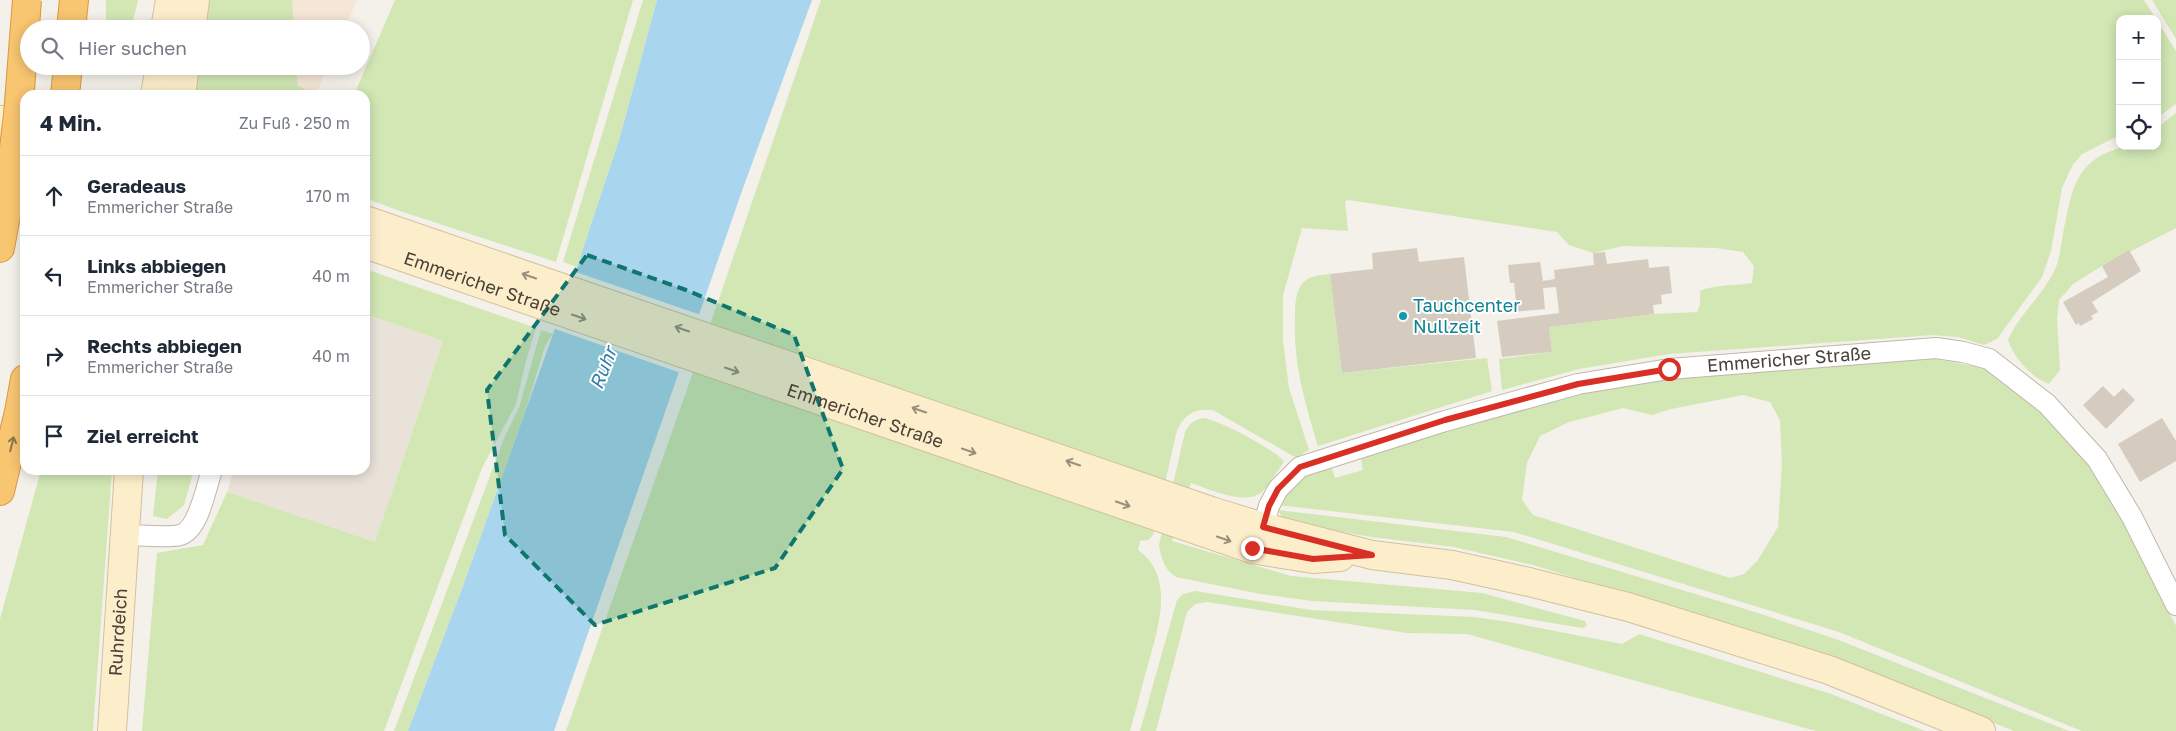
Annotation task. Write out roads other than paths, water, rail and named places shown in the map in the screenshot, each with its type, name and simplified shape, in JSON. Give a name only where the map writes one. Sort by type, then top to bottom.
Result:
[{"type":"highway","points":[[25,20],[27,0]]},
{"type":"highway","points":[[72,20],[74,0]]},
{"type":"highway","points":[[0,248],[6,215],[21,75]]},
{"type":"highway","points":[[66,90],[67,75]]},
{"type":"highway","points":[[0,491],[20,406]]},
{"type":"main road","points":[[167,20],[170,0]]},
{"type":"main road","points":[[192,20],[195,0]]},
{"type":"main road","points":[[157,90],[159,75]]},
{"type":"main road","points":[[182,90],[184,75]]},
{"type":"main road","points":[[0,120],[20,119]]},
{"type":"main road","points":[[0,146],[20,145]]},
{"type":"main road","name":"Emmericher Straße","points":[[370,234],[1181,512],[1252,548],[1313,559],[1372,555]]},
{"type":"main road","name":"Ruhrdeich","points":[[112,731],[129,475]]},
{"type":"main road","name":"Emmericher Straße","points":[[1181,512],[1263,527],[1372,555],[1452,565],[1628,607],[1829,670],[1981,731]]},
{"type":"street","name":"Emmericher Straße","points":[[1263,527],[1269,506],[1278,489],[1300,467],[1445,420],[1578,384],[1669,369],[1936,348],[1963,352],[1989,359],[2048,404],[2097,459],[2132,517],[2176,605]]},
{"type":"street","points":[[124,535],[180,535],[189,529],[197,518],[210,475]]},
{"type":"water","name":"Ruhr","points":[[657,0],[812,0],[743,188],[554,731],[408,731],[463,586],[577,267],[620,137]]},
{"type":"place","name":"Tauchcenter Nullzeit","points":[[1403,316]]}]
